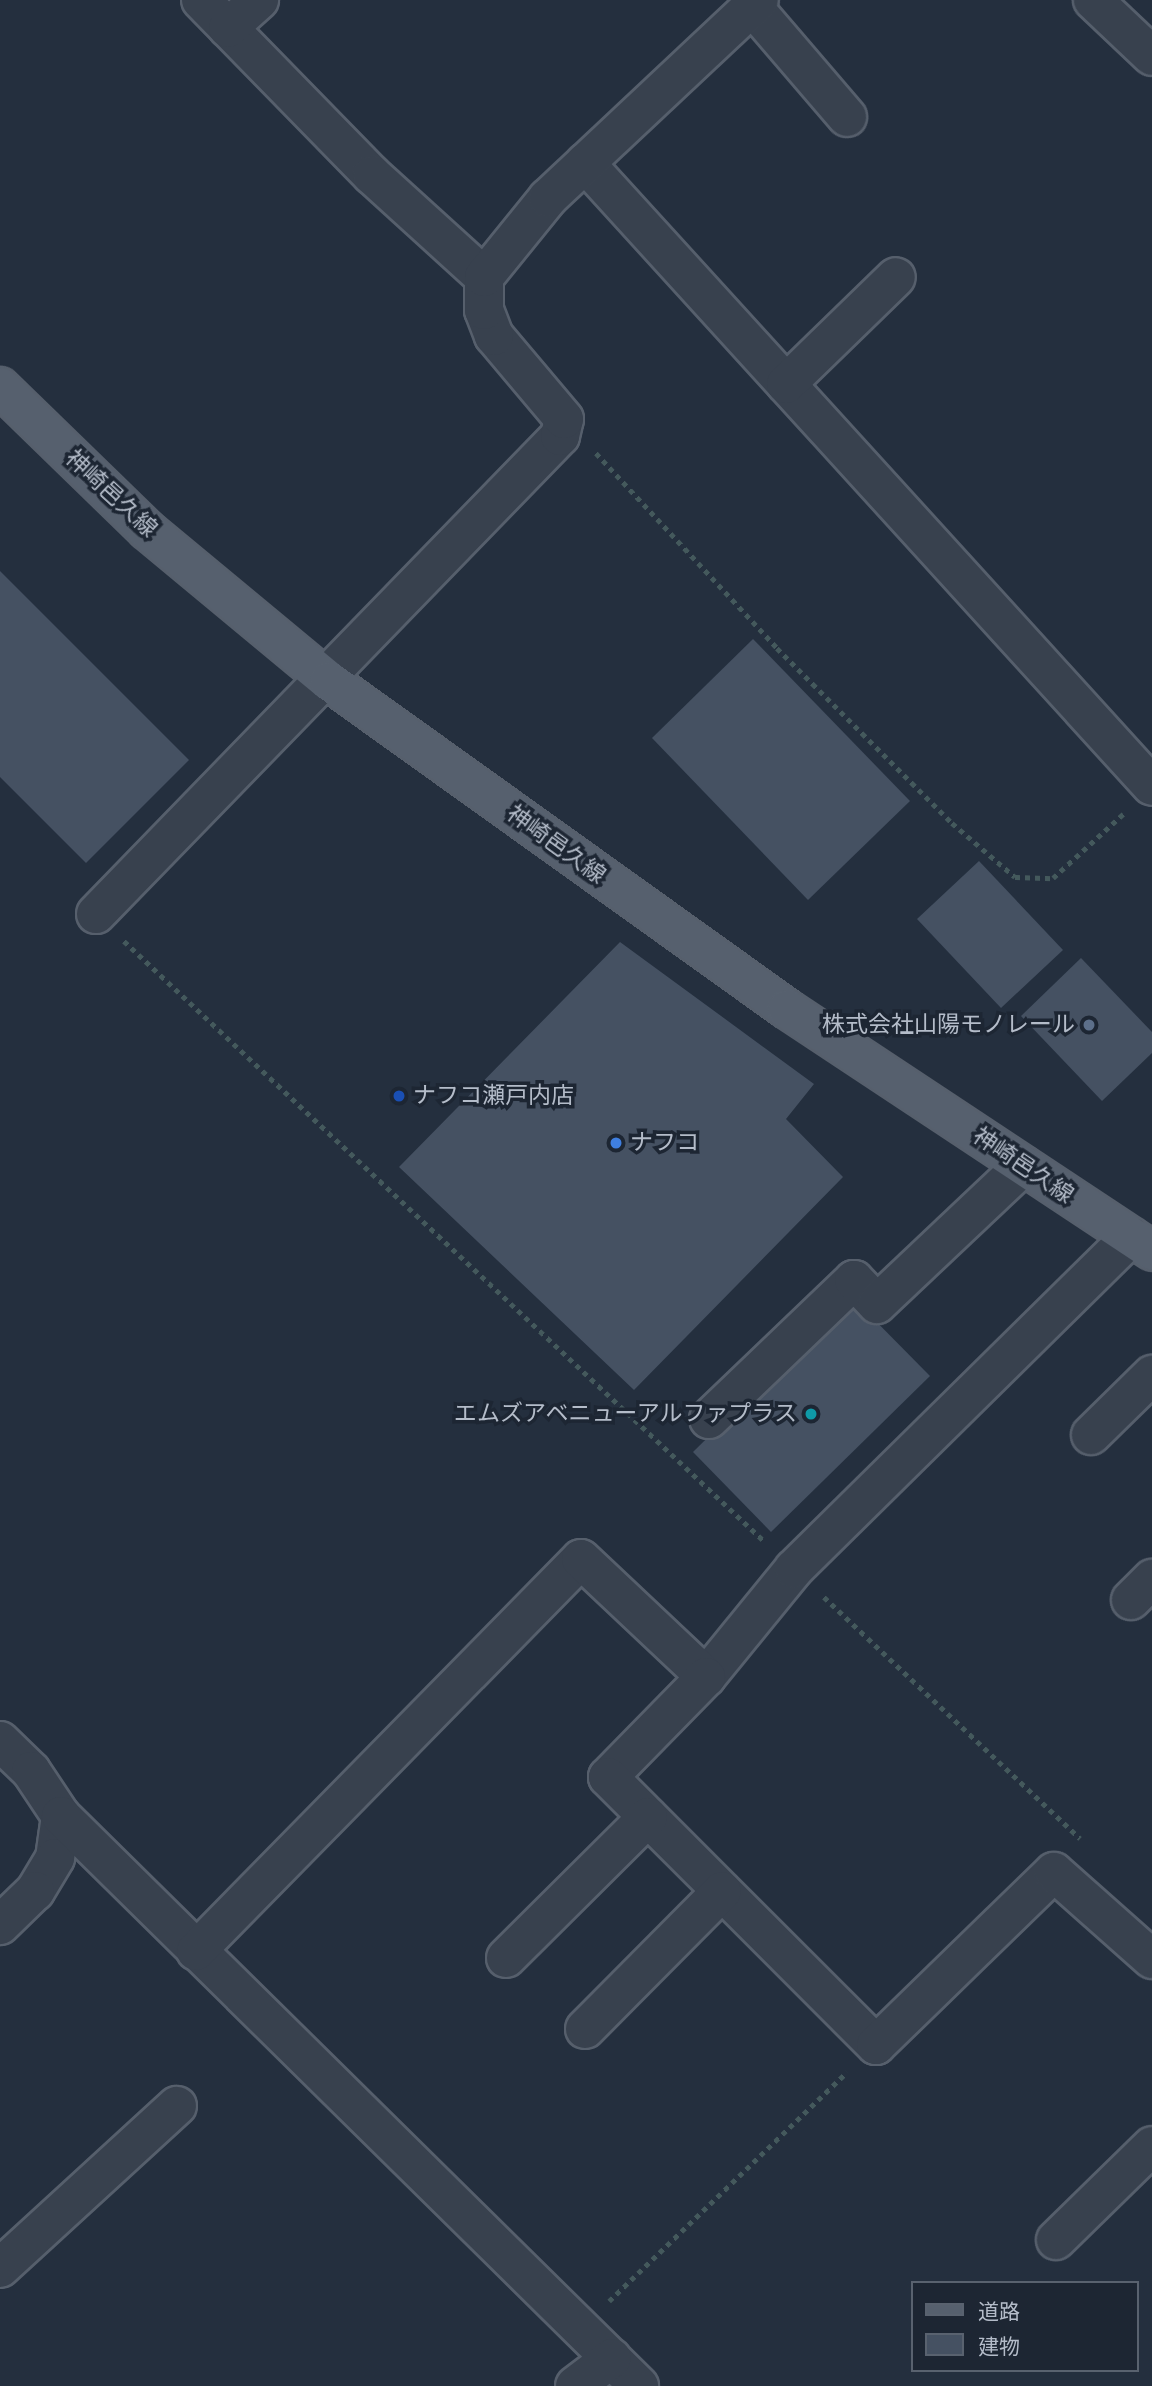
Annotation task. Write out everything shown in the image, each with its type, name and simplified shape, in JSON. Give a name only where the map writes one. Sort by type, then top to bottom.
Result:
[{"type":"main road","name":"神崎邑久線","points":[[0,387],[148,530],[329,681],[787,1009],[1141,1244]]},
{"type":"street","points":[[201,0],[372,175],[484,277]]},
{"type":"street","points":[[228,28],[259,0]]},
{"type":"street","points":[[1093,0],[1152,56]]},
{"type":"street","points":[[96,914],[329,681],[561,436],[564,419],[494,336],[484,310],[484,277],[585,163],[756,3],[847,117]]},
{"type":"street","points":[[585,163],[786,384],[1142,796]]},
{"type":"street","points":[[786,384],[896,277]]},
{"type":"street","points":[[709,1419],[854,1280],[877,1304],[1023,1166]]},
{"type":"street","points":[[1141,1244],[794,1569],[706,1677],[608,1777],[876,2045],[1054,1872],[1152,1959]]},
{"type":"street","points":[[1091,1436],[1152,1376]]},
{"type":"street","points":[[196,1951],[581,1559],[706,1677]]},
{"type":"street","points":[[0,1741],[31,1771],[61,1816],[639,2386]]},
{"type":"street","points":[[0,1925],[35,1891],[55,1858],[61,1816]]},
{"type":"street","points":[[506,1958],[648,1817]]},
{"type":"street","points":[[585,2029],[722,1891]]},
{"type":"street","points":[[0,2268],[177,2106]]},
{"type":"street","points":[[1056,2240],[1152,2146]]},
{"type":"street","points":[[575,2386],[612,2358]]},
{"type":"path","points":[[564,419],[777,648],[952,822],[1015,877],[1053,878],[1142,796]]},
{"type":"path","points":[[96,914],[1082,1840]]},
{"type":"path","points":[[582,2328],[876,2045]]},
{"type":"building","points":[[0,571],[189,760],[86,863],[0,777]]},
{"type":"building","points":[[753,639],[910,801],[808,900],[652,738]]},
{"type":"building","points":[[979,861],[1063,950],[1001,1008],[917,919]]},
{"type":"building","name":"ナフコ","points":[[620,942],[814,1084],[786,1119],[843,1177],[634,1390],[399,1167]]},
{"type":"building","points":[[1081,958],[1152,1032],[1152,1053],[1102,1101],[1021,1016]]},
{"type":"building","name":"エムズアベニューアルファプラス","points":[[851,1296],[930,1376],[771,1532],[693,1452]]},
{"type":"place","name":"株式会社山陽モノレール","points":[[1089,1025]]},
{"type":"place","name":"ナフコ瀬戸内店","points":[[399,1096]]},
{"type":"place","name":"ナフコ","points":[[616,1143]]},
{"type":"place","name":"エムズアベニューアルファプラス","points":[[811,1414]]}]
